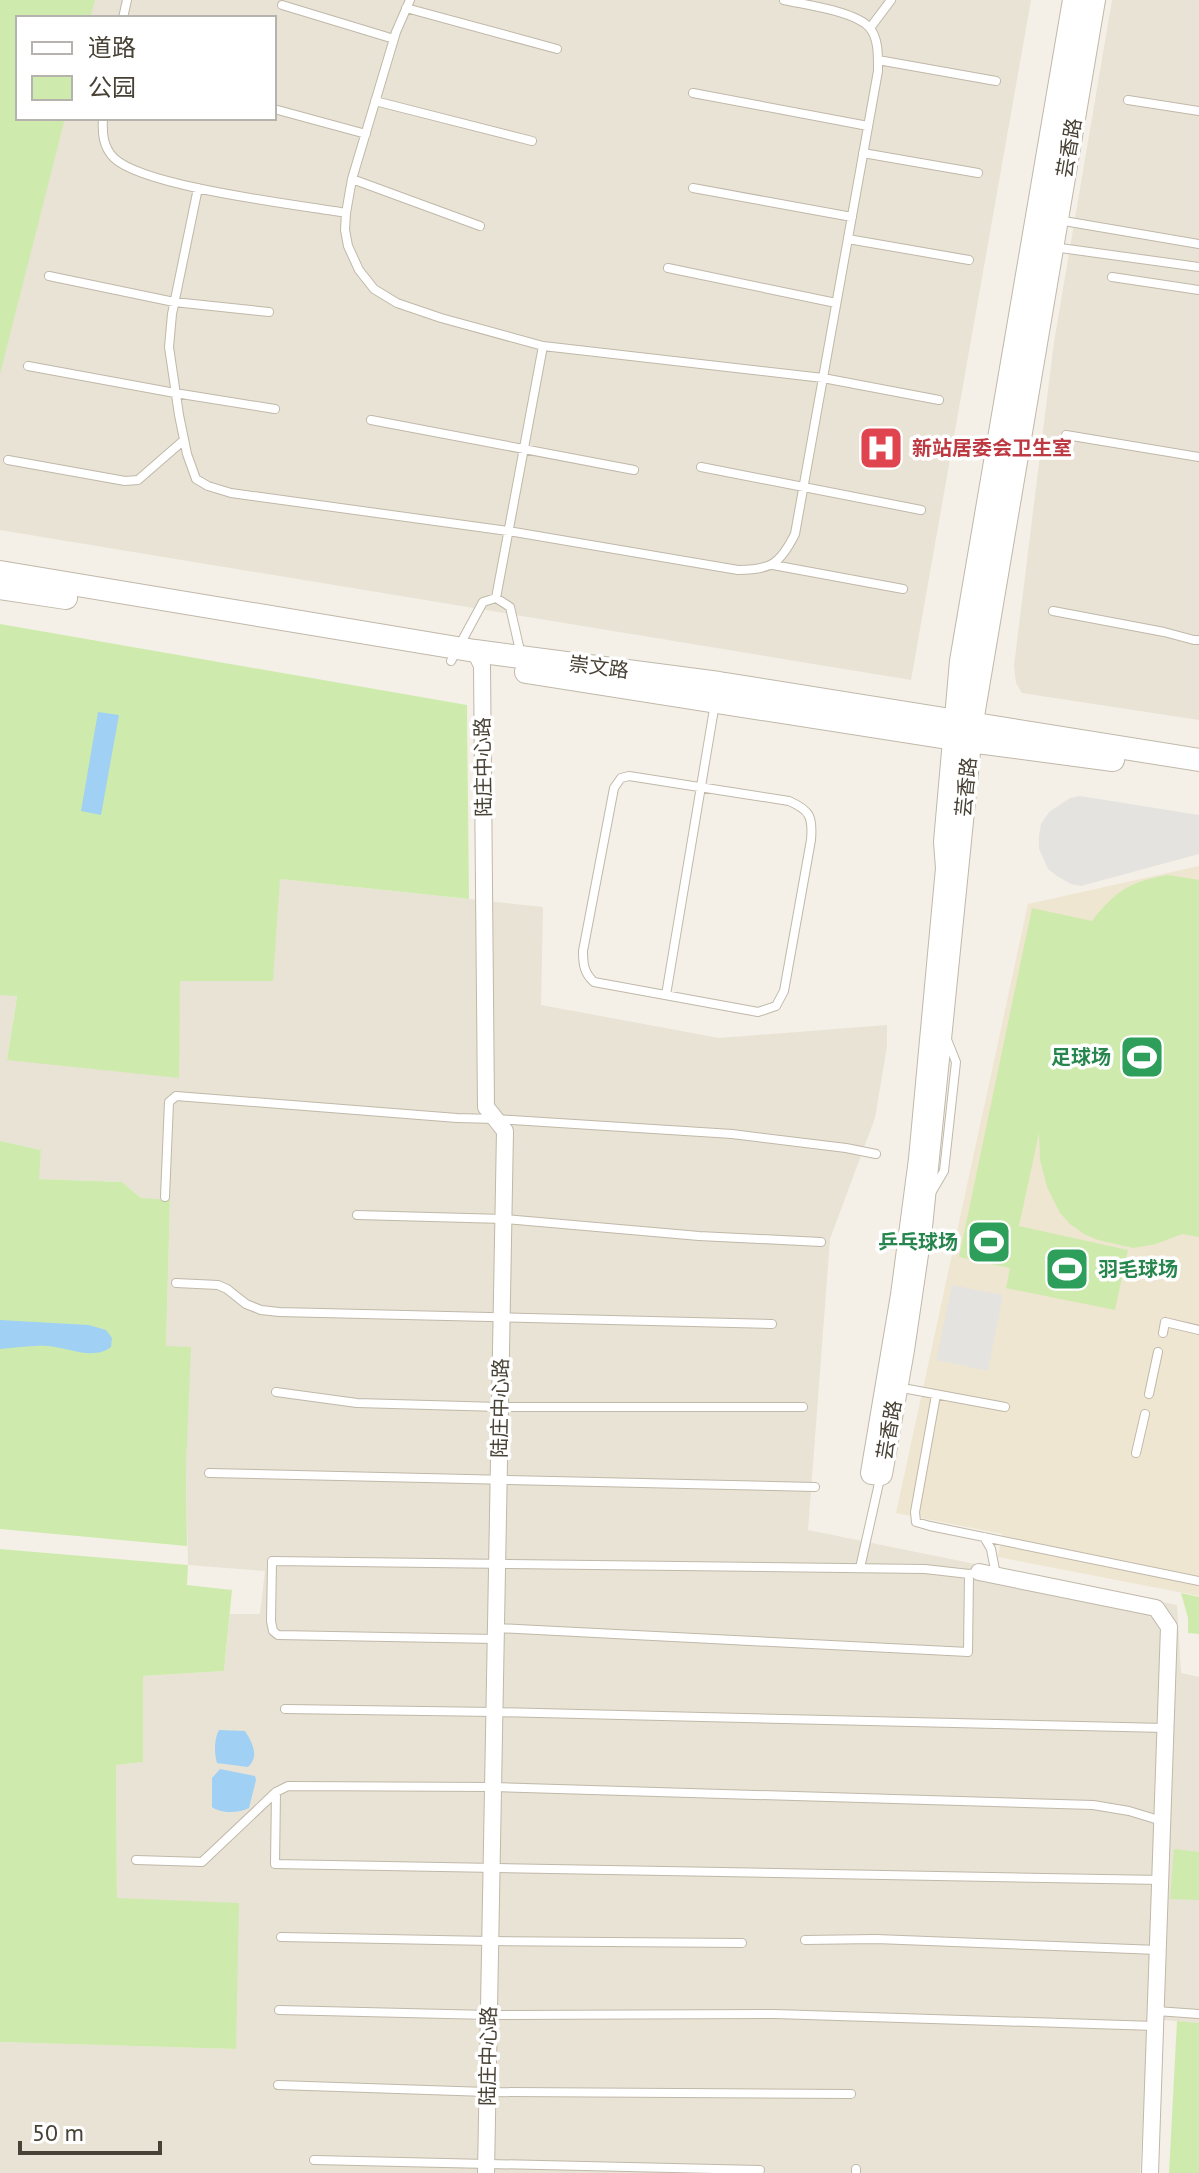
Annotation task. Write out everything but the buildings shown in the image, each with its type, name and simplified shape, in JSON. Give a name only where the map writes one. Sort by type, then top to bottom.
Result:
[{"type":"street","name":"芸香路","points":[[881,1474],[872,1473],[892,1386],[923,1208],[942,1025],[963,730],[961,661],[1074,0]]},
{"type":"street","name":"芸香路","points":[[892,1386],[920,1159],[947,868],[945,842],[1094,0]]},
{"type":"street","name":"崇文路","points":[[0,572],[466,656]]},
{"type":"street","name":"崇文路","points":[[0,588],[717,692],[963,730],[1199,772]]},
{"type":"street","name":"陆庄中心路","points":[[466,656],[486,1107],[505,1131],[486,2169]]},
{"type":"street","name":"崇文路","points":[[963,730],[1199,760]]},
{"type":"street","points":[[974,1573],[1156,1608],[1169,1627],[1150,2173]]},
{"type":"lane","points":[[198,188],[174,302],[169,347],[184,440],[196,479],[231,493],[508,531],[738,570],[757,570],[773,565],[786,552],[795,534],[878,71],[878,48],[870,28],[852,16],[784,0]]},
{"type":"lane","points":[[870,28],[891,0]]},
{"type":"lane","points":[[557,49],[408,4],[375,101],[352,179],[346,213],[348,246],[359,270],[374,289],[397,303],[441,318],[543,346],[823,378],[939,400]]},
{"type":"lane","points":[[282,5],[394,39]]},
{"type":"lane","points":[[878,60],[996,81]]},
{"type":"lane","points":[[693,93],[868,126]]},
{"type":"lane","points":[[1128,100],[1199,111]]},
{"type":"lane","points":[[375,101],[532,141]]},
{"type":"lane","points":[[276,110],[366,134]]},
{"type":"lane","points":[[103,120],[103,139],[116,160],[146,174],[198,188],[346,213]]},
{"type":"lane","points":[[863,153],[978,173]]},
{"type":"lane","points":[[352,179],[480,226]]},
{"type":"lane","points":[[693,188],[852,217]]},
{"type":"lane","points":[[1057,220],[1199,244]]},
{"type":"lane","points":[[848,239],[969,260]]},
{"type":"lane","points":[[1052,247],[1199,267]]},
{"type":"lane","points":[[668,268],[836,303]]},
{"type":"lane","points":[[49,276],[174,302],[269,312]]},
{"type":"lane","points":[[1112,277],[1199,290]]},
{"type":"lane","points":[[496,598],[543,346]]},
{"type":"lane","points":[[28,366],[275,409]]},
{"type":"lane","points":[[371,420],[634,470]]},
{"type":"lane","points":[[1066,435],[1199,457]]},
{"type":"lane","points":[[8,460],[125,481],[138,480],[184,440]]},
{"type":"lane","points":[[701,467],[921,510]]},
{"type":"lane","points":[[773,565],[903,589]]},
{"type":"lane","points":[[466,656],[483,602],[496,598],[510,607],[522,664]]},
{"type":"lane","points":[[1053,611],[1199,640]]},
{"type":"lane","points":[[666,995],[717,692]]},
{"type":"lane","points":[[638,776],[789,801],[799,806],[809,814],[811,840],[784,991],[776,1006],[758,1012],[666,995],[594,982],[583,966],[583,951],[616,782],[621,778],[638,776]]},
{"type":"lane","points":[[165,1197],[169,1102],[176,1096],[457,1118],[732,1134],[876,1154]]},
{"type":"lane","points":[[357,1215],[504,1219],[699,1236],[821,1242]]},
{"type":"lane","points":[[176,1283],[218,1285],[246,1304],[279,1312],[772,1324]]},
{"type":"lane","points":[[1163,1333],[1165,1322],[1199,1330]]},
{"type":"lane","points":[[1149,1394],[1158,1352]]},
{"type":"lane","points":[[892,1386],[1005,1407]]},
{"type":"lane","points":[[276,1392],[357,1403],[500,1407],[803,1407]]},
{"type":"lane","points":[[936,1395],[914,1518],[916,1522],[1199,1581]]},
{"type":"lane","points":[[1136,1453],[1145,1414]]},
{"type":"lane","points":[[209,1473],[815,1487]]},
{"type":"lane","points":[[860,1568],[881,1474]]},
{"type":"lane","points":[[984,1537],[991,1549],[996,1575]]},
{"type":"lane","points":[[272,1561],[497,1564],[925,1569],[974,1573],[968,1652],[496,1634],[278,1635],[273,1631],[272,1561]]},
{"type":"lane","points":[[285,1709],[1166,1728]]},
{"type":"lane","points":[[136,1860],[202,1862],[276,1792],[288,1786],[493,1787],[1093,1805],[1129,1811],[1163,1822]]},
{"type":"lane","points":[[276,1792],[275,1864],[1161,1880]]},
{"type":"lane","points":[[281,1937],[742,1943]]},
{"type":"lane","points":[[805,1940],[876,1939],[1158,1950]]},
{"type":"lane","points":[[279,2010],[489,2015],[1156,2018],[1199,2014]]},
{"type":"lane","points":[[278,2085],[487,2092],[851,2094]]},
{"type":"lane","points":[[314,2160],[486,2169],[760,2170]]},
{"type":"shaded area","points":[[94,0],[1031,0],[911,680],[0,530],[0,372],[63,120],[276,120],[276,16],[90,16]]},
{"type":"shaded area","points":[[1112,0],[1199,0],[1199,720],[1022,693],[1016,683],[1014,666],[1054,342]]},
{"type":"shaded area","points":[[1080,796],[1199,815],[1199,854],[1081,886],[1071,884],[1048,869],[1039,849],[1039,836],[1041,824],[1049,812],[1070,798]]},
{"type":"shaded area","points":[[1199,866],[1199,1596],[998,1557],[1002,1534],[896,1513],[1028,904]]},
{"type":"shaded area","points":[[280,879],[543,907],[541,1005],[719,1038],[887,1025],[887,1046],[875,1118],[830,1239],[808,1530],[1177,1605],[1181,1673],[1199,1677],[1199,2023],[1149,2019],[1140,2173],[0,2173],[0,2042],[236,2049],[117,1898],[116,1765],[143,1762],[143,1676],[224,1671],[230,1614],[260,1614],[265,1571],[188,1565],[186,1467],[190,1347],[166,1347],[170,1201],[141,1198],[122,1182],[38,1179],[41,1150],[0,1141],[0,995],[17,995],[7,1060],[180,980]]},
{"type":"shaded area","points":[[952,1285],[1003,1295],[988,1371],[936,1360]]},
{"type":"green space","points":[[0,0],[95,0],[91,16],[16,16],[16,120],[64,120],[0,374]]},
{"type":"green space","points":[[0,624],[467,705],[469,899],[280,879],[273,981],[180,981],[179,1078],[7,1060],[17,996],[0,995]]},
{"type":"green space","points":[[1168,875],[1199,880],[1199,1237],[1182,1234],[1156,1244],[1133,1248],[1084,1234],[1060,1213],[1047,1187],[1040,1160],[1039,1133],[1019,1226],[1128,1250],[1115,1310],[1006,1288],[1010,1268],[959,1257],[1032,908],[1092,921],[1108,902],[1125,889],[1144,880]]},
{"type":"green space","points":[[0,1141],[41,1150],[39,1179],[122,1182],[141,1198],[170,1200],[166,1346],[191,1347],[186,1467],[187,1546],[0,1529]]},
{"type":"green space","points":[[0,1549],[188,1565],[187,1585],[232,1590],[224,1671],[143,1676],[143,1762],[116,1765],[117,1898],[239,1903],[236,2049],[0,2042]]},
{"type":"green space","points":[[1181,1593],[1199,1597],[1199,1634],[1188,1633],[1188,1618]]},
{"type":"green space","points":[[1174,1849],[1199,1852],[1199,1900],[1170,1899]]},
{"type":"green space","points":[[1177,2021],[1199,2023],[1199,2173],[1169,2173]]},
{"type":"water","points":[[98,712],[119,715],[101,815],[81,811]]},
{"type":"water","points":[[0,1320],[89,1325],[106,1330],[112,1338],[111,1347],[96,1353],[47,1346],[0,1349]]},
{"type":"water","points":[[219,1730],[245,1731],[254,1754],[248,1767],[217,1763],[215,1746]]},
{"type":"water","points":[[220,1769],[255,1776],[249,1808],[230,1812],[212,1807],[212,1778]]},
{"type":"place","name":"新站居委会卫生室","points":[[881,448]]},
{"type":"place","name":"足球场","points":[[1142,1057]]},
{"type":"place","name":"乒乓球场","points":[[989,1242]]},
{"type":"place","name":"羽毛球场","points":[[1067,1269]]}]
